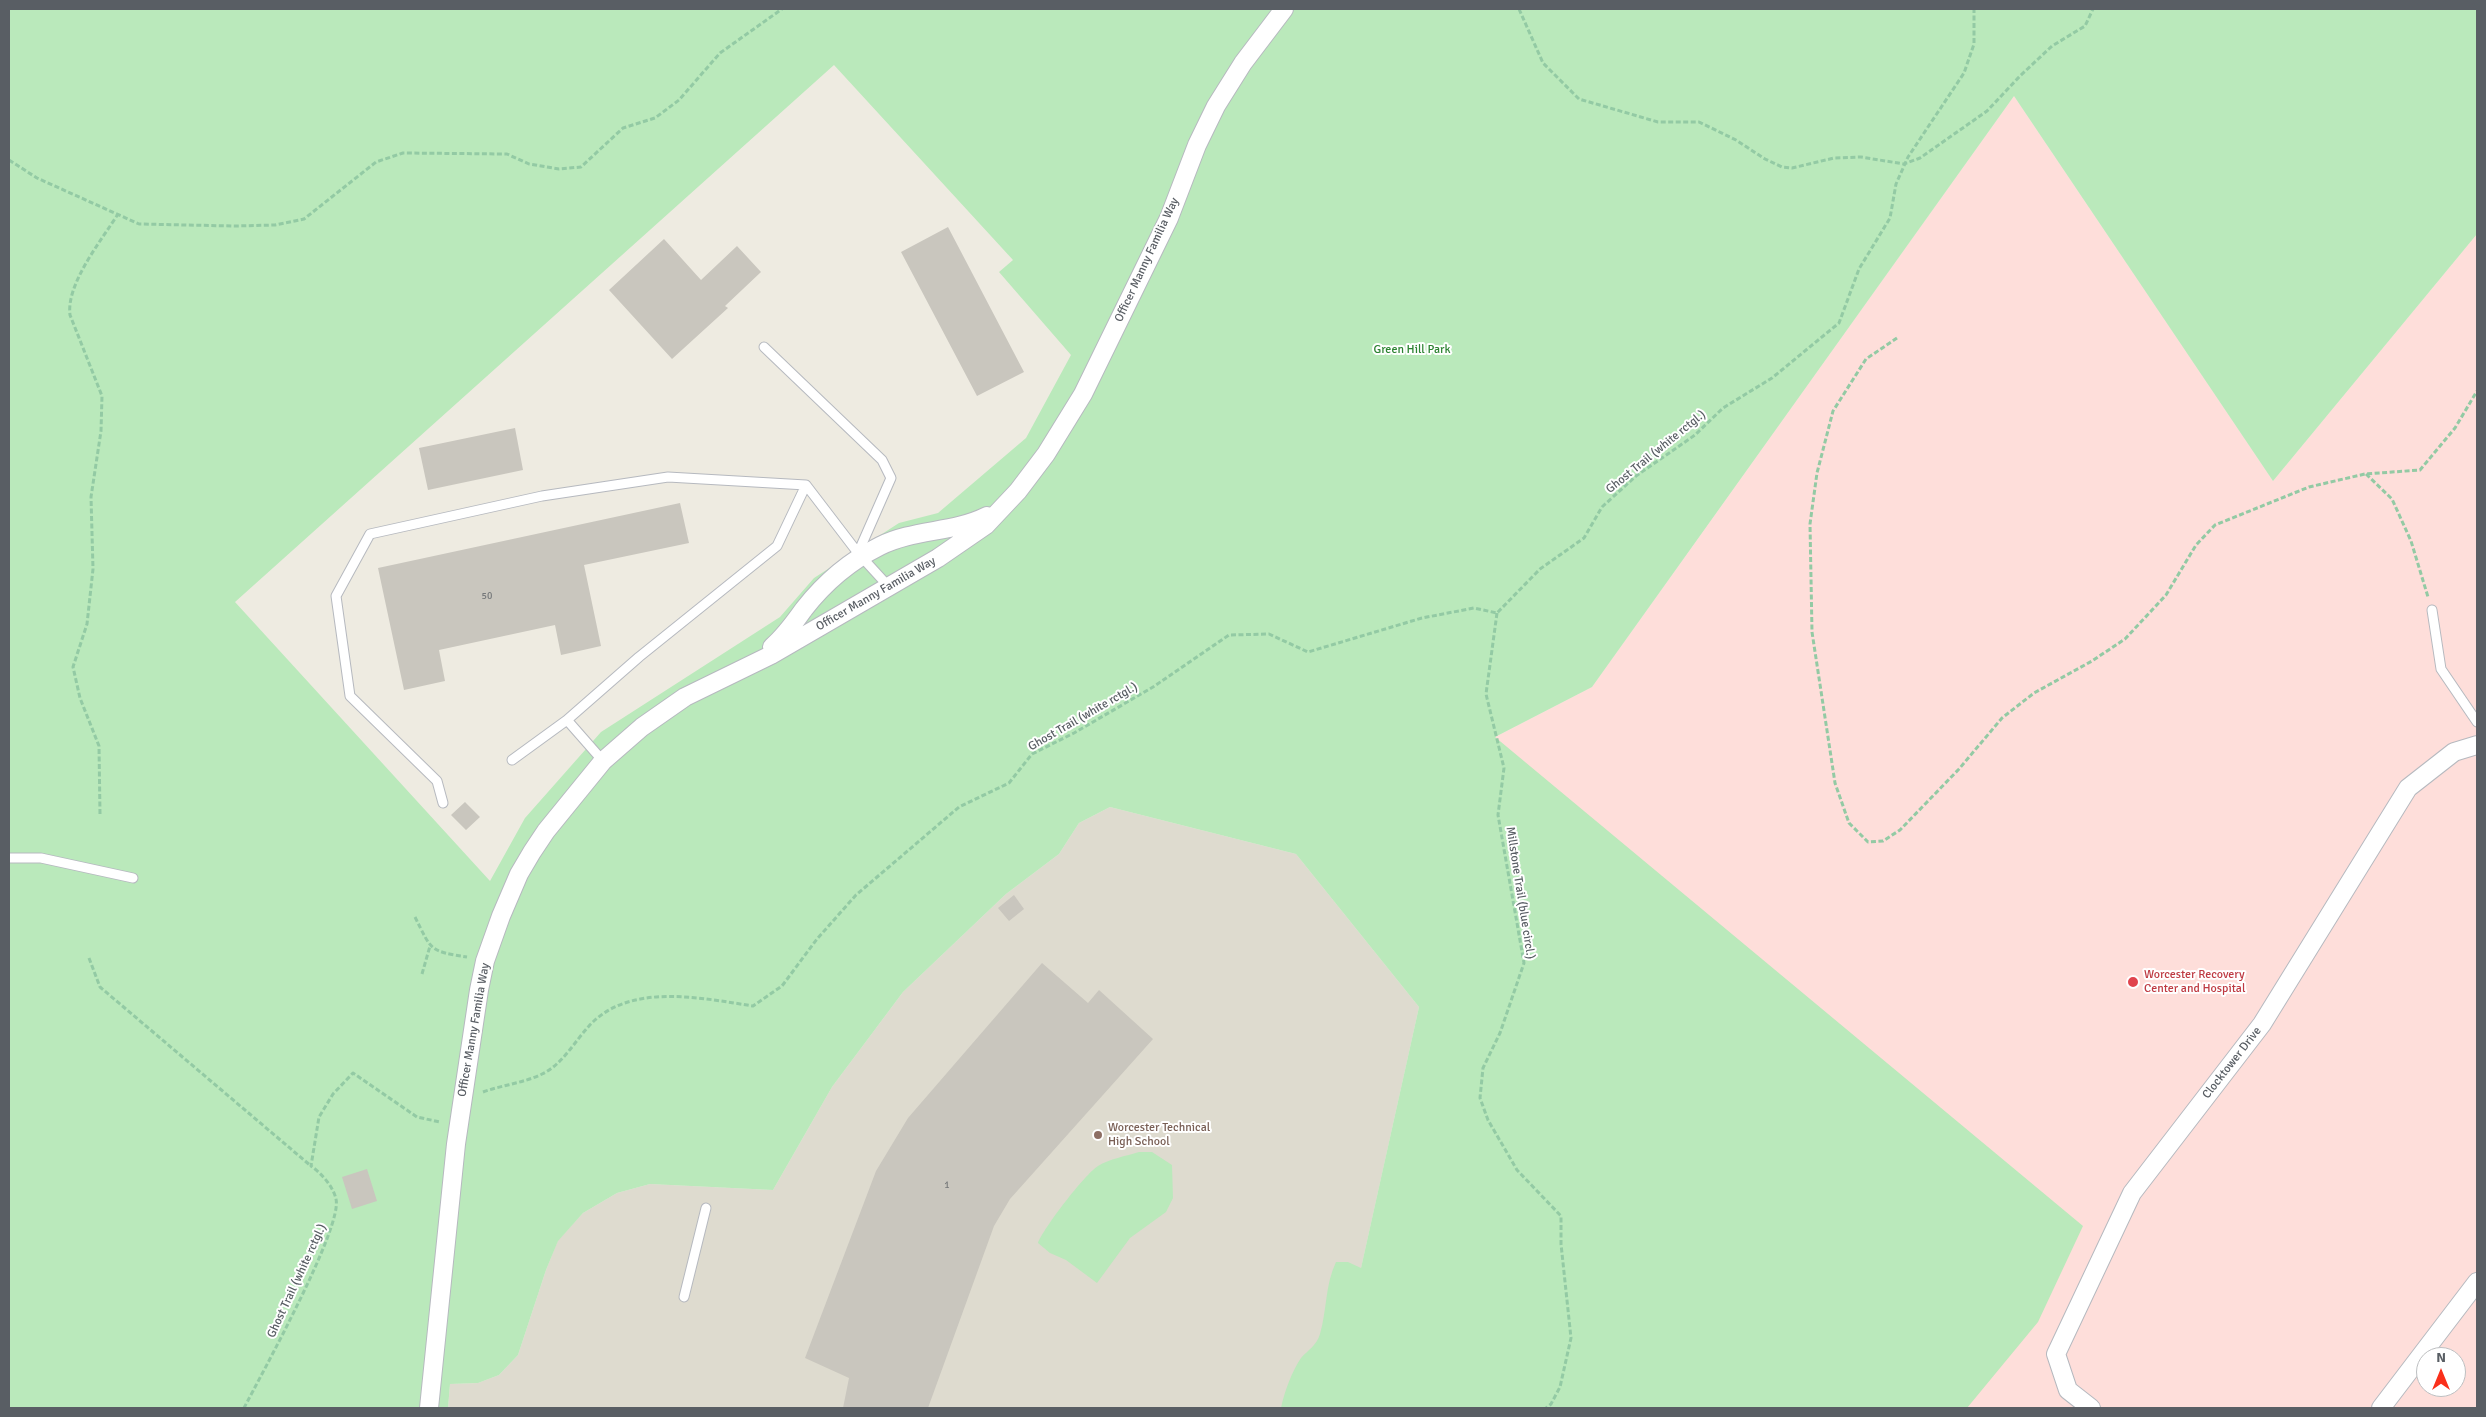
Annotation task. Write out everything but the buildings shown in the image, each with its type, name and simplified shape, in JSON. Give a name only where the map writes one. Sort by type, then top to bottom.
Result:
[{"type":"street","name":"Officer Manny Familia Way","points":[[429,1408],[462,1101],[485,961],[519,874],[546,831],[603,761],[642,727],[685,697],[742,669],[890,588],[986,525],[1003,508],[1046,454],[1083,394],[1169,218],[1197,146],[1216,106],[1243,63],[1284,9]]},
{"type":"street","name":"Officer Manny Familia Way","points":[[742,669],[784,638],[829,581],[860,555],[901,538],[950,530],[976,521],[1003,508]]},
{"type":"street","name":"Clocktower Drive","points":[[2091,1408],[2068,1390],[2056,1354],[2132,1193],[2262,1024],[2408,788],[2454,752],[2477,745]]},
{"type":"street","points":[[2381,1408],[2477,1282]]},
{"type":"lane","points":[[764,347],[882,460],[891,478],[860,555]]},
{"type":"lane","points":[[443,803],[437,781],[350,696],[336,596],[370,534],[542,496],[668,477],[806,485],[860,555],[890,588]]},
{"type":"lane","points":[[512,760],[567,720],[638,657],[777,546],[806,485]]},
{"type":"lane","points":[[2432,610],[2441,669],[2477,722]]},
{"type":"lane","points":[[567,720],[603,761]]},
{"type":"lane","points":[[9,858],[41,858],[132,878]]},
{"type":"lane","points":[[684,1298],[706,1208]]},
{"type":"path","points":[[9,160],[38,178],[138,224],[234,226],[275,225],[304,219],[376,162],[402,152],[507,154],[530,164],[544,167],[559,169],[581,167],[623,128],[655,118],[679,100],[720,53],[782,9]]},
{"type":"path","points":[[1519,9],[1543,63],[1579,98],[1658,122],[1699,122],[1736,140],[1765,159],[1782,167],[1800,166],[1834,158],[1861,157],[1904,164],[1920,158],[1987,111],[2052,46],[2085,26],[2093,9]]},
{"type":"path","name":"Ghost Trail (white rctgl.)","points":[[244,1408],[323,1252],[334,1222],[336,1199],[322,1174],[311,1166],[319,1117],[333,1094],[353,1073],[417,1117],[439,1122],[462,1101],[543,1074],[570,1050],[590,1024],[620,1004],[649,998],[700,998],[752,1006],[782,986],[817,939],[856,895],[959,807],[1009,783],[1032,754],[1074,733],[1152,687],[1229,634],[1269,634],[1308,652],[1422,618],[1474,608],[1497,613],[1540,569],[1584,538],[1602,507],[1636,476],[1695,435],[1723,408],[1772,378],[1839,323],[1859,269],[1890,218],[1896,184],[1904,164],[1964,73],[1974,44],[1974,9]]},
{"type":"path","points":[[100,814],[99,746],[80,698],[74,667],[87,624],[93,569],[91,497],[101,431],[102,396],[84,355],[70,315],[69,303],[82,271],[118,214]]},
{"type":"path","points":[[1897,338],[1866,359],[1833,412],[1817,472],[1810,524],[1812,632],[1836,782],[1850,823],[1868,842],[1883,841],[1900,830],[1959,769],[2002,718],[2034,693],[2092,661],[2125,639],[2166,595],[2196,545],[2215,525],[2309,487],[2365,474],[2420,470],[2456,428],[2477,391]]},
{"type":"path","points":[[2365,474],[2392,499],[2411,541],[2432,610]]},
{"type":"path","name":"Millstone Trail (blue circl.)","points":[[1497,613],[1486,694],[1504,768],[1498,815],[1524,963],[1500,1033],[1483,1068],[1480,1098],[1488,1120],[1516,1170],[1561,1216],[1561,1244],[1571,1338],[1560,1387],[1551,1404],[1546,1408]]},
{"type":"path","points":[[415,917],[430,946],[443,953],[485,961]]},
{"type":"path","points":[[422,974],[430,946]]},
{"type":"path","points":[[88,958],[100,988],[311,1166]]},
{"type":"shaded area","name":"Worcester Recovery Center and Hospital","points":[[2014,96],[2273,481],[2477,234],[2477,1408],[1961,1408],[1495,737],[1592,687]]},
{"type":"shaded area","name":"Worcester Technical High School","points":[[1110,807],[1296,854],[1419,1007],[1330,1408],[448,1408],[450,1384],[478,1383],[499,1375],[518,1355],[558,1240],[583,1213],[617,1193],[650,1184],[773,1190],[832,1087],[903,992],[1006,894],[1059,854],[1079,823]]},
{"type":"green space","name":"Green Hill Park","points":[[9,9],[2477,9],[2477,234],[2273,481],[2014,96],[1592,687],[1495,737],[2083,1226],[2038,1322],[1967,1408],[1281,1408],[1294,1369],[1319,1338],[1332,1271],[1336,1262],[1348,1262],[1361,1268],[1419,1007],[1296,854],[1110,807],[1079,823],[1059,854],[1006,894],[903,992],[832,1087],[773,1190],[650,1184],[617,1193],[583,1213],[558,1241],[546,1270],[518,1355],[499,1375],[478,1383],[450,1384],[448,1408],[9,1408]],"holes":[[[834,65],[1013,260],[999,272],[1071,355],[1026,438],[938,513],[899,523],[814,578],[780,617],[601,732],[525,818],[490,881],[235,602]]]},
{"type":"green space","points":[[1139,1152],[1152,1152],[1172,1165],[1173,1198],[1166,1212],[1130,1238],[1097,1283],[1066,1260],[1050,1253],[1038,1243],[1056,1215],[1092,1171],[1107,1161]]},
{"type":"place","name":"Worcester Recovery Center and Hospital","points":[[2133,982]]},
{"type":"place","name":"Worcester Technical High School","points":[[1098,1135]]}]
